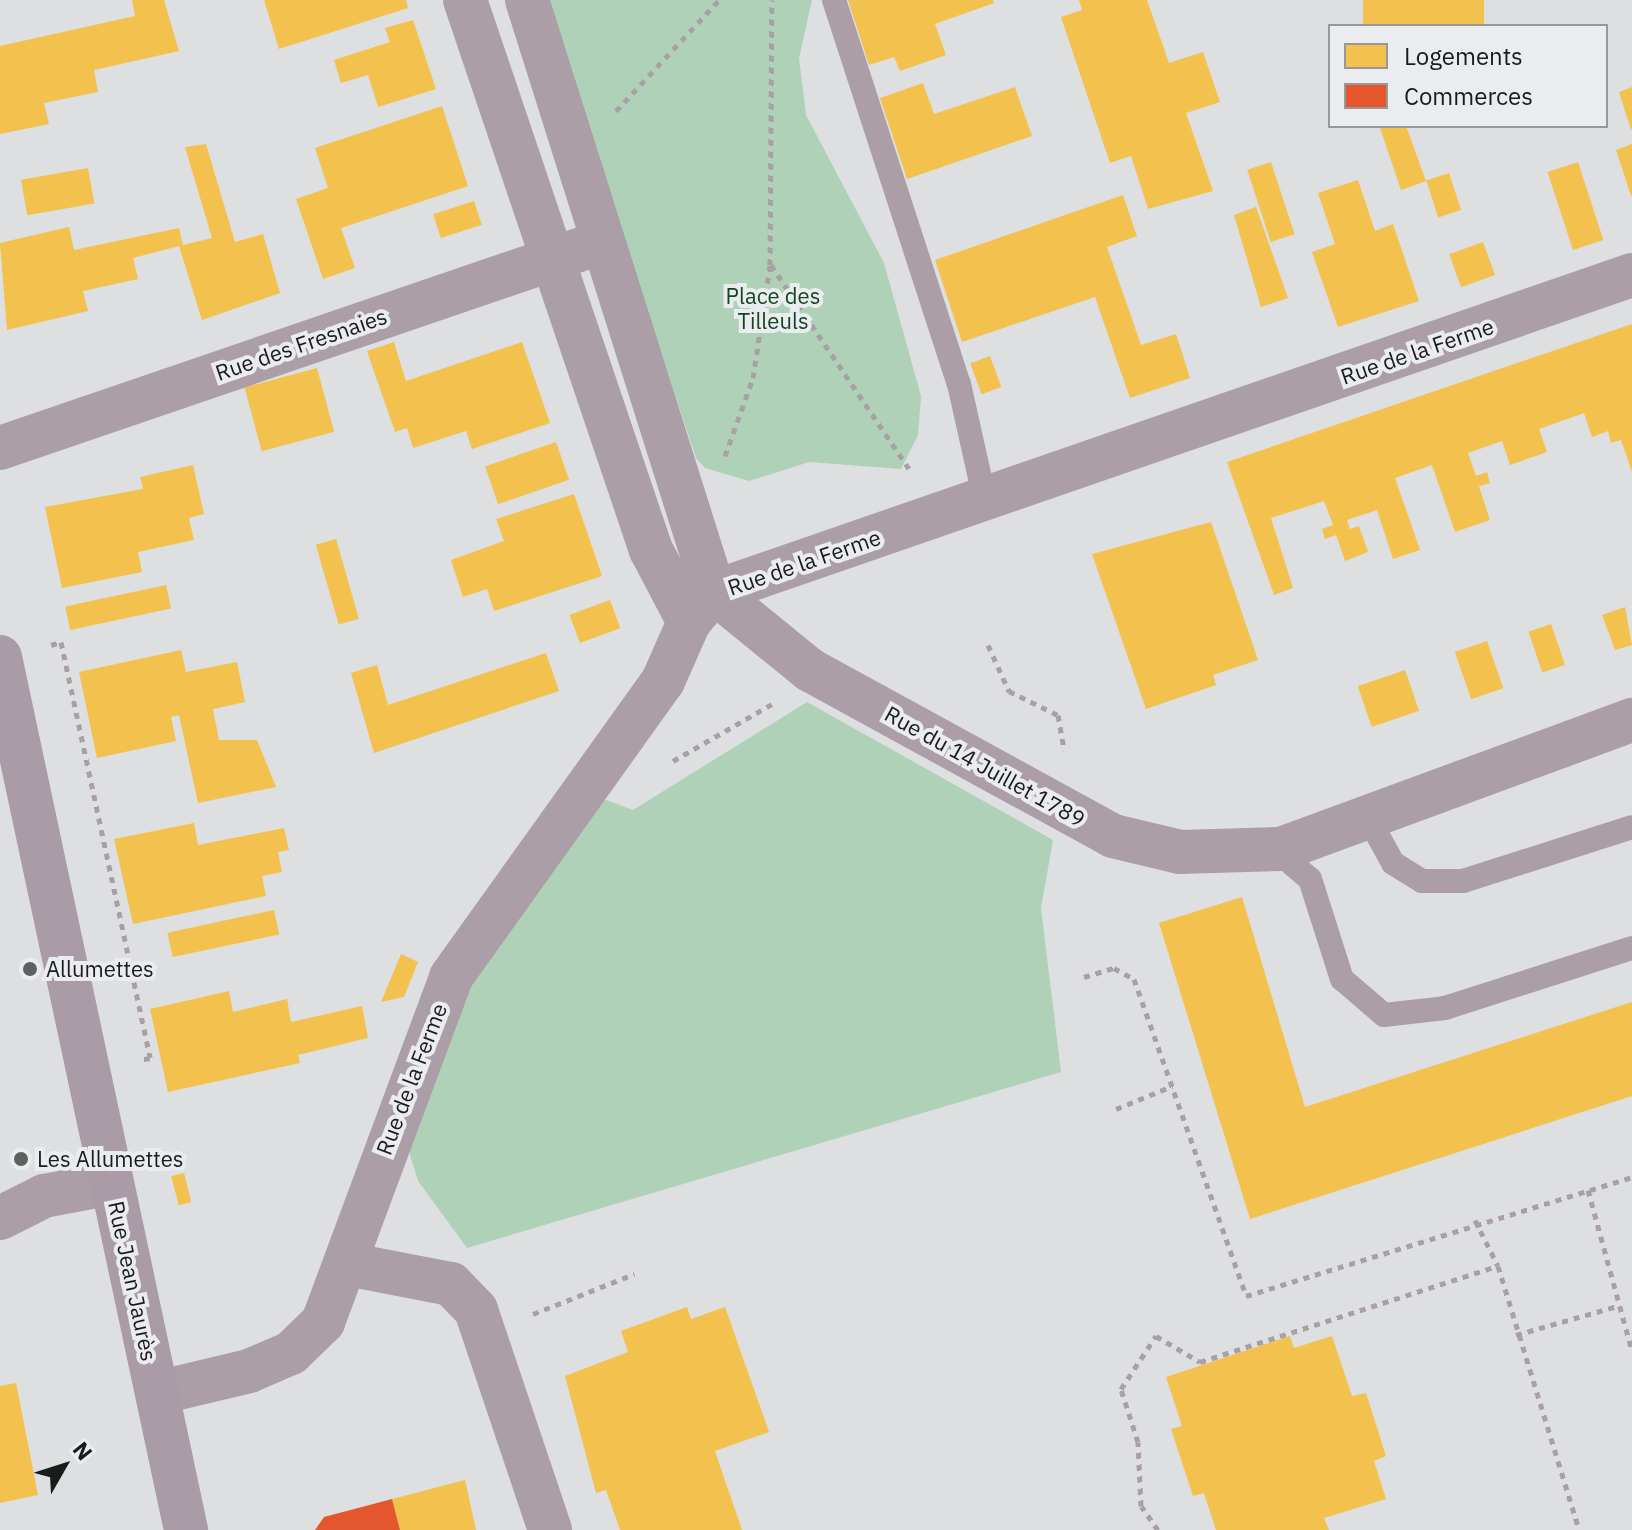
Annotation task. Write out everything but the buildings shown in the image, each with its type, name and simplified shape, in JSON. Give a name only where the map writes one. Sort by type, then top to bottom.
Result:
[{"type":"main road","name":"Rue Jean Jaurès","points":[[0,657],[186,1530]]},
{"type":"street","points":[[465,0],[651,550],[702,607]]},
{"type":"street","points":[[527,0],[602,242],[702,607]]},
{"type":"street","name":"Rue des Fresnaies","points":[[0,448],[602,242]]},
{"type":"street","name":"Rue de la Ferme","points":[[157,1393],[291,1353],[323,1322],[451,977],[663,681],[702,607],[985,500],[1632,275]]},
{"type":"street","name":"Rue du 14 Juillet 1789","points":[[702,607],[1113,836],[1180,852],[1288,846],[1632,720]]},
{"type":"street","points":[[0,1218],[44,1196],[112,1183]]},
{"type":"street","points":[[347,1264],[451,1284],[476,1310],[550,1530]]},
{"type":"lane","points":[[834,0],[959,384],[985,500]]},
{"type":"lane","points":[[1367,816],[1393,863],[1422,881],[1463,881],[1632,827]]},
{"type":"lane","points":[[1288,846],[1292,864],[1310,879],[1342,979],[1384,1015],[1445,1008],[1632,948]]},
{"type":"path","points":[[607,121],[719,0]]},
{"type":"path","points":[[720,464],[753,378],[770,265],[772,0]]},
{"type":"path","points":[[770,265],[912,473]]},
{"type":"path","points":[[46,646],[61,642],[150,1058],[126,1063]]},
{"type":"path","points":[[988,645],[1009,691],[1063,723],[1062,762]]},
{"type":"path","points":[[668,763],[784,697]]},
{"type":"path","points":[[1084,977],[1114,968],[1134,979],[1246,1296],[1475,1220],[1632,1177]]},
{"type":"path","points":[[1116,1109],[1172,1086]]},
{"type":"path","points":[[1588,1190],[1632,1351]]},
{"type":"path","points":[[1475,1220],[1498,1266],[1516,1335],[1579,1530]]},
{"type":"path","points":[[1158,1530],[1141,1506],[1138,1442],[1121,1389],[1156,1336],[1200,1362],[1498,1266]]},
{"type":"path","points":[[484,1334],[634,1274]]},
{"type":"path","points":[[1516,1335],[1618,1306]]},
{"type":"green space","name":"Place des Tilleuls","points":[[543,0],[812,0],[799,58],[806,115],[884,263],[921,396],[918,435],[901,469],[809,462],[749,481],[705,468],[696,458]]},
{"type":"green space","points":[[807,702],[1053,840],[1041,908],[1061,1072],[467,1248],[418,1181],[404,1135],[461,987],[598,797],[633,810]]},
{"type":"place","name":"Allumettes","points":[[30,969]]},
{"type":"place","name":"Les Allumettes","points":[[21,1159]]}]
